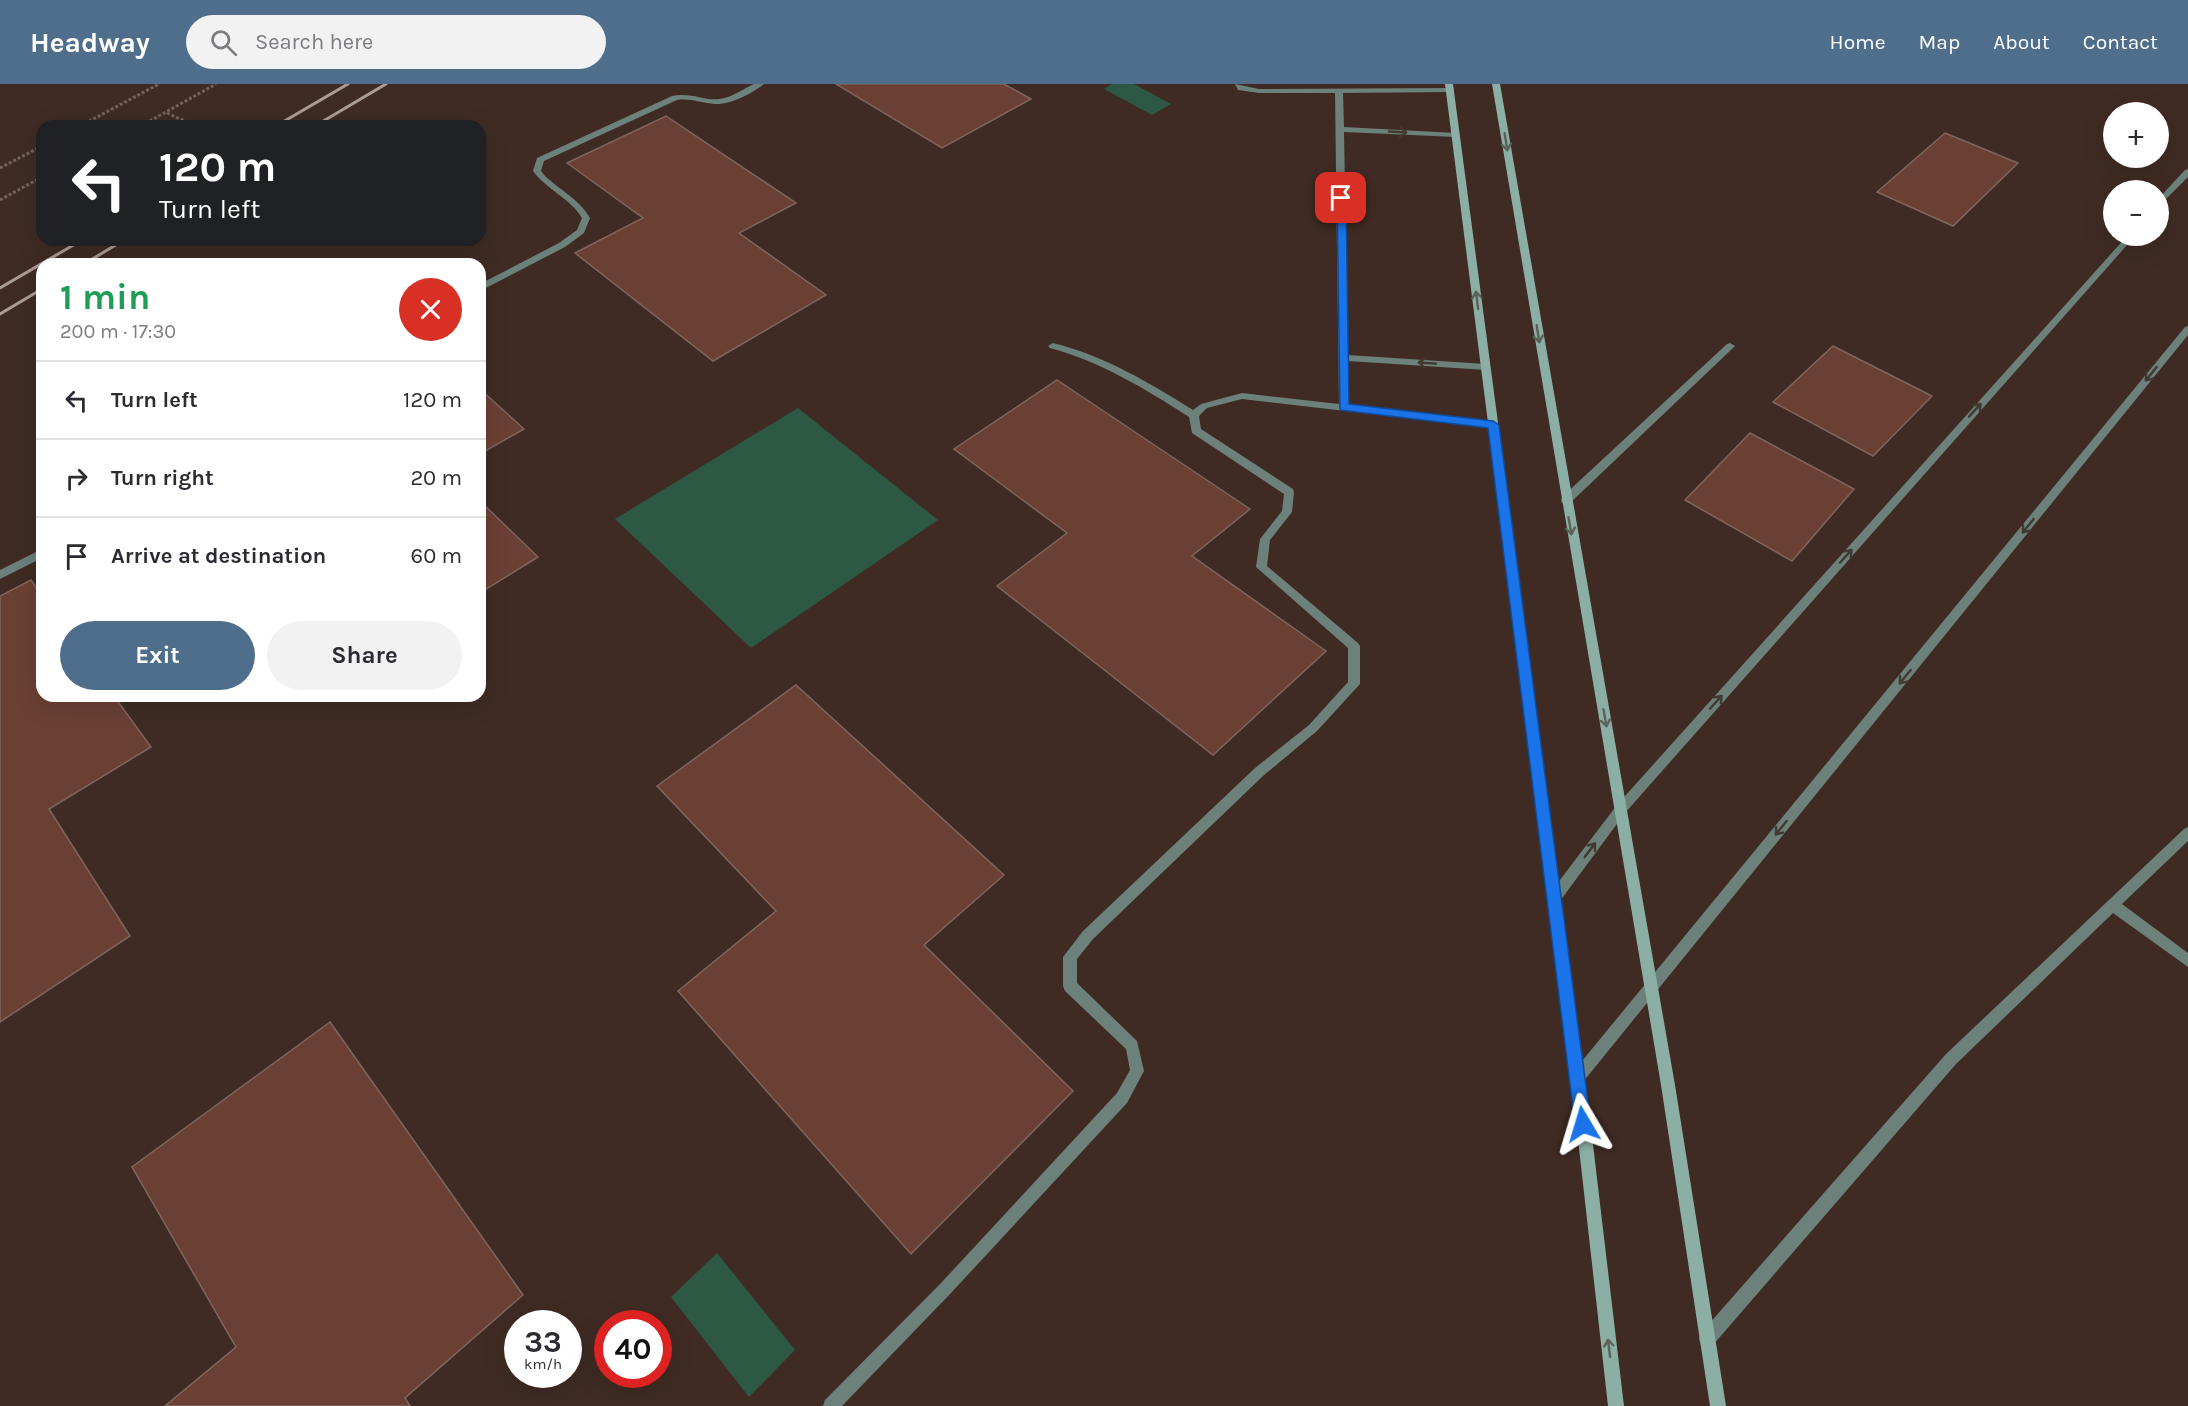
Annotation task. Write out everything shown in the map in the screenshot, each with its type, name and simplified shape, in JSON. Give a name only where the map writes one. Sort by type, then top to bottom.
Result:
[{"type":"street","points":[[486,285],[562,245],[581,231],[586,218],[580,206],[541,179],[537,171],[540,160],[675,98],[687,96],[717,102],[730,99],[760,84]]},
{"type":"street","points":[[1239,84],[1241,88],[1258,91],[1449,87],[1578,1077],[1616,1406]]},
{"type":"street","points":[[1496,84],[1566,500],[1652,987],[1718,1406]]},
{"type":"street","points":[[1339,90],[1344,408]]},
{"type":"street","points":[[1340,129],[1455,135]]},
{"type":"street","points":[[2169,193],[2188,172]]},
{"type":"street","points":[[1555,897],[1621,808],[2122,246]]},
{"type":"street","points":[[1578,1077],[2188,329]]},
{"type":"street","points":[[1053,346],[1075,351],[1113,366],[1194,415]]},
{"type":"street","points":[[1566,500],[1730,346]]},
{"type":"street","points":[[1343,358],[1486,368]]},
{"type":"street","points":[[1194,415],[1204,406],[1242,396],[1493,425]]},
{"type":"street","points":[[831,1406],[946,1288],[1122,1098],[1137,1071],[1131,1046],[1070,986],[1070,957],[1088,935],[1259,772],[1313,728],[1354,684],[1354,646],[1261,567],[1265,539],[1287,512],[1289,492],[1196,431],[1194,415]]},
{"type":"street","points":[[0,574],[36,556]]},
{"type":"street","points":[[1707,1339],[1951,1059],[2188,833]]},
{"type":"street","points":[[2113,905],[2188,961]]},
{"type":"path","points":[[91,120],[159,84]]},
{"type":"path","points":[[153,120],[216,84]]},
{"type":"path","points":[[166,113],[182,120]]},
{"type":"path","points":[[0,168],[36,149]]},
{"type":"path","points":[[0,200],[36,180]]},
{"type":"green space","points":[[1112,84],[1134,84],[1171,104],[1152,115],[1104,89]]},
{"type":"green space","points":[[798,408],[938,520],[751,648],[615,519]]},
{"type":"green space","points":[[717,1253],[795,1350],[749,1397],[671,1297]]},
{"type":"building","points":[[836,84],[1004,84],[1031,99],[942,148]]},
{"type":"building","points":[[666,116],[796,203],[739,233],[826,295],[713,361],[575,253],[643,218],[567,163]]},
{"type":"building","points":[[1945,133],[2018,163],[1953,226],[1877,192]]},
{"type":"building","points":[[1833,346],[1932,396],[1873,456],[1773,402]]},
{"type":"building","points":[[1057,380],[1250,509],[1192,556],[1326,651],[1213,755],[997,586],[1067,533],[954,449]]},
{"type":"building","points":[[486,394],[524,429],[486,451]]},
{"type":"building","points":[[1750,433],[1854,489],[1792,561],[1685,500]]},
{"type":"building","points":[[486,507],[538,557],[486,589]]},
{"type":"building","points":[[31,580],[36,587],[36,702],[118,702],[151,747],[49,809],[130,936],[0,1022],[0,596]]},
{"type":"building","points":[[796,685],[1004,875],[924,945],[1073,1091],[911,1254],[678,991],[776,911],[657,786]]},
{"type":"building","points":[[330,1022],[523,1295],[405,1398],[410,1406],[165,1406],[236,1347],[132,1167]]},
{"type":"railway","points":[[286,120],[348,84]]},
{"type":"railway","points":[[325,120],[386,84]]},
{"type":"railway","points":[[51,258],[72,246]]},
{"type":"railway","points":[[94,258],[114,246]]},
{"type":"railway","points":[[0,288],[36,267]]},
{"type":"railway","points":[[0,314],[36,293]]},
{"type":"route","points":[[1341,198],[1344,408],[1493,425],[1583,1124]]}]
